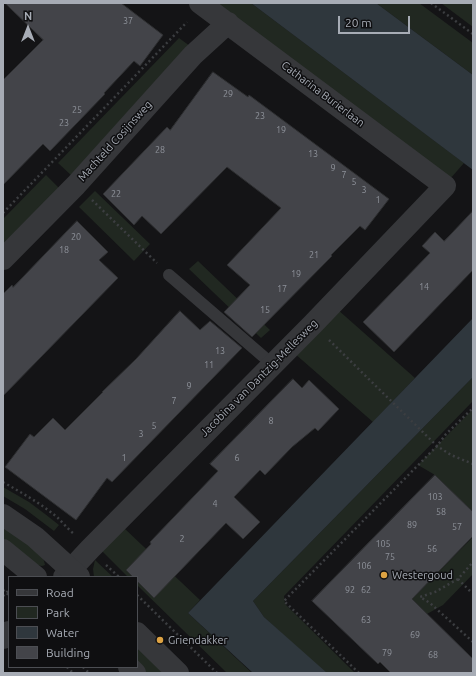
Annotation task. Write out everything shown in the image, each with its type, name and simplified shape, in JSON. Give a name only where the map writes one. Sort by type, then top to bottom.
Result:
[{"type":"street","name":"Catharina Burierlaan","points":[[201,4],[445,186]]},
{"type":"street","name":"Machteld Cosijnsweg","points":[[3,260],[76,185],[193,55],[228,23]]},
{"type":"street","name":"Jacobina van Dantzig-Mellesweg","points":[[71,574],[90,549],[313,324],[445,186]]},
{"type":"street","points":[[3,515],[35,537],[71,574]]},
{"type":"street","points":[[3,550],[35,576]]},
{"type":"street","points":[[138,634],[178,673]]},
{"type":"lane","points":[[169,275],[272,364]]},
{"type":"path","points":[[431,3],[473,34]]},
{"type":"path","points":[[3,213],[201,4]]},
{"type":"path","points":[[76,185],[169,275]]},
{"type":"path","points":[[313,324],[437,446],[451,456],[473,464]]},
{"type":"path","points":[[359,673],[284,601],[473,408]]},
{"type":"path","points":[[3,482],[24,494],[57,518],[118,576]]},
{"type":"path","points":[[473,562],[458,579],[435,592],[420,597],[430,603],[473,642]]},
{"type":"path","points":[[458,579],[470,591]]},
{"type":"path","points":[[3,590],[8,594],[3,596]]},
{"type":"path","points":[[138,596],[217,673]]},
{"type":"green space","points":[[213,3],[251,3],[464,163],[450,179]]},
{"type":"green space","points":[[376,3],[419,3],[473,43],[473,75]]},
{"type":"green space","points":[[441,3],[473,3],[473,27]]},
{"type":"green space","points":[[179,38],[194,49],[72,176],[58,163]]},
{"type":"green space","points":[[46,175],[59,188],[5,244],[3,243],[3,219]]},
{"type":"green space","points":[[95,191],[150,244],[134,261],[79,207]]},
{"type":"green space","points":[[198,261],[270,330],[261,338],[189,269]]},
{"type":"green space","points":[[337,309],[415,378],[373,422],[294,353]]},
{"type":"green space","points":[[473,377],[473,401],[284,596],[285,604],[355,673],[325,673],[264,617],[253,601]]},
{"type":"green space","points":[[473,409],[473,512],[435,475],[418,465]]},
{"type":"green space","points":[[3,487],[29,502],[59,525],[54,531],[25,509],[3,496]]},
{"type":"green space","points":[[3,523],[43,557],[45,565],[37,565],[3,542]]},
{"type":"green space","points":[[124,528],[200,600],[188,613],[252,673],[227,673],[138,586],[138,576],[127,576],[102,551]]},
{"type":"green space","points":[[473,537],[473,574],[443,605],[427,614],[412,599]]},
{"type":"green space","points":[[95,560],[112,576],[94,576],[93,569]]},
{"type":"green space","points":[[138,645],[167,673],[146,673],[138,665]]},
{"type":"water","points":[[251,3],[376,3],[473,75],[473,170]]},
{"type":"water","points":[[473,318],[473,377],[253,601],[264,617],[327,673],[253,673],[188,613]]},
{"type":"building","points":[[5,3],[121,3],[163,35],[140,66],[134,61],[104,93],[105,94],[50,151],[43,144],[3,185],[3,80],[43,40]]},
{"type":"building","points":[[213,72],[248,97],[249,95],[389,199],[365,230],[360,226],[252,337],[224,312],[250,285],[227,265],[281,208],[227,167],[161,234],[142,216],[134,225],[103,194],[167,127],[170,130]]},
{"type":"building","points":[[473,211],[473,270],[394,352],[363,322],[430,253],[422,246],[435,232],[444,241]]},
{"type":"building","points":[[77,221],[108,252],[99,260],[118,278],[3,396],[3,294],[12,285],[13,287]]},
{"type":"building","points":[[180,311],[200,330],[210,321],[242,348],[112,482],[107,478],[76,520],[5,467],[30,434],[34,437],[53,418],[65,430],[136,359]]},
{"type":"building","points":[[293,379],[302,388],[309,380],[339,409],[318,431],[315,428],[292,447],[265,475],[260,470],[234,497],[260,522],[243,539],[226,523],[154,598],[138,582],[138,576],[132,576],[126,570],[151,544],[150,542],[218,471],[210,464]]},
{"type":"building","name":"Westergoud","points":[[435,475],[473,512],[473,536],[412,599],[473,659],[473,673],[391,673],[380,662],[378,664],[312,601]]},
{"type":"place","name":"Westergoud","points":[[384,575]]},
{"type":"place","name":"Griendakker","points":[[160,640]]}]
